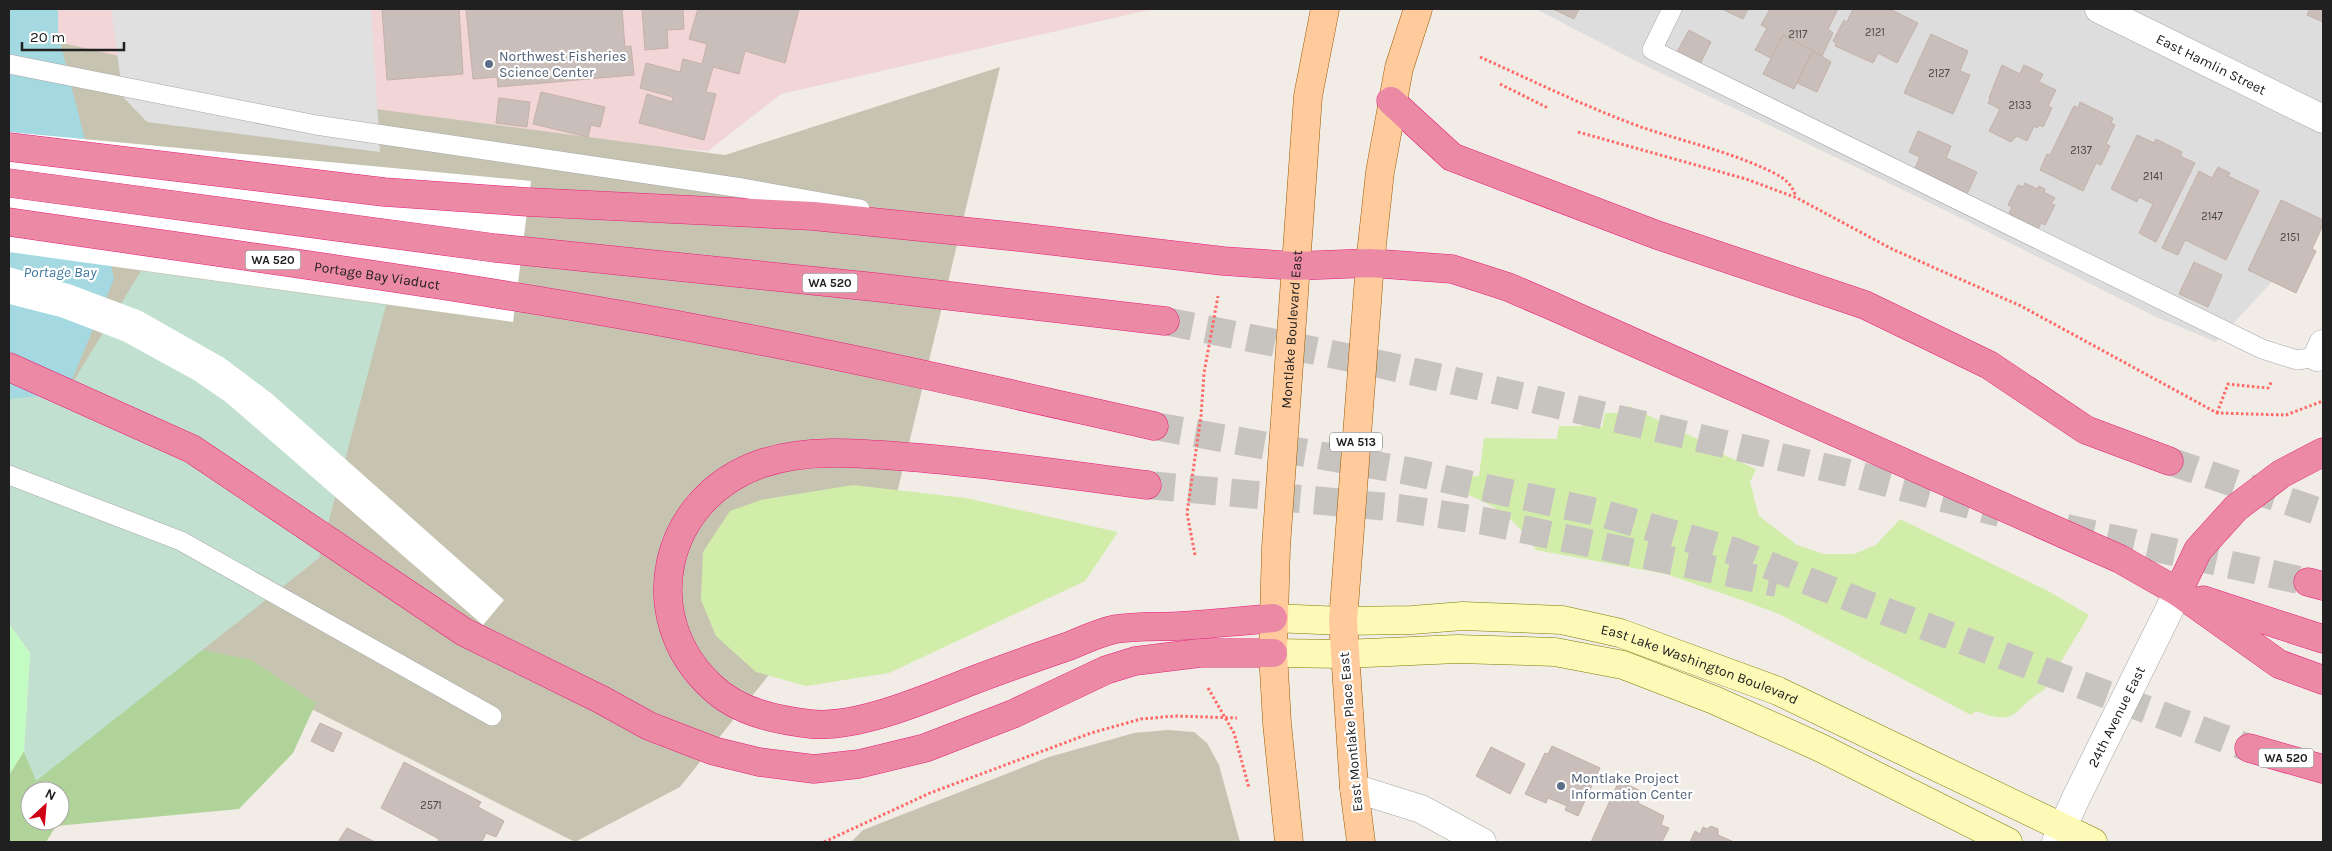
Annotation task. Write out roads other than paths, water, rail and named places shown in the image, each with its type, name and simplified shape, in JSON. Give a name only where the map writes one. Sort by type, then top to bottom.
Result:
[{"type":"highway","points":[[1391,101],[1452,157],[1657,235],[1865,305],[1989,365],[2086,430],[2169,461]]},
{"type":"highway","points":[[9,147],[384,192],[528,202],[813,216],[1019,237],[1223,261],[1295,266],[1370,262],[1452,270],[1508,287],[2120,559],[2178,592],[2279,664],[2323,680]]},
{"type":"highway","name":"WA 520","points":[[9,183],[495,248],[874,287],[1165,321]]},
{"type":"highway","name":"Portage Bay Viaduct","points":[[9,222],[538,300],[764,342],[929,376],[1154,426]]},
{"type":"highway","points":[[9,368],[192,450],[464,632],[602,700],[649,726],[714,751],[759,762],[814,769],[859,764],[925,748],[1013,714],[1106,670],[1135,661],[1200,653],[1273,653]]},
{"type":"highway","points":[[2178,592],[2198,550],[2236,508],[2281,474],[2323,452]]},
{"type":"highway","points":[[1147,485],[965,461],[866,454],[811,453],[760,464],[742,471],[714,490],[698,506],[681,530],[670,558],[667,582],[668,604],[673,629],[680,646],[694,668],[714,689],[736,704],[761,714],[815,725],[866,719],[1115,629],[1273,618]]},
{"type":"highway","points":[[2178,592],[2323,639]]},
{"type":"highway","name":"WA 520","points":[[2248,748],[2323,769]]},
{"type":"main road","name":"Montlake Boulevard East","points":[[1273,653],[1276,547],[1308,96],[1326,9]]},
{"type":"main road","name":"WA 513","points":[[1342,621],[1370,262],[1380,172],[1391,101],[1399,68],[1418,9]]},
{"type":"main road","name":"East Lake Washington Boulevard","points":[[1273,618],[1342,621],[1412,620],[1463,616],[1562,620],[1620,633],[1778,691],[2060,835],[2093,842]]},
{"type":"main road","name":"East Montlake Place East","points":[[1342,621],[1352,728],[1354,788],[1361,842]]},
{"type":"main road","name":"East Lake Washington Boulevard","points":[[1273,653],[1344,654],[1457,649],[1556,652],[1623,665],[1714,700],[1812,744],[2008,842]]},
{"type":"main road","points":[[1273,653],[1277,723],[1289,842]]},
{"type":"street","name":"East Hamlin Street","points":[[2099,9],[2323,119]]},
{"type":"street","name":"24th Avenue East","points":[[2060,835],[2094,759],[2178,592]]},
{"type":"street","points":[[1354,788],[1421,809],[1482,842]]},
{"type":"lane","points":[[1672,9],[1652,50],[2262,349],[2298,360],[2320,350]]},
{"type":"lane","points":[[9,64],[316,125],[742,188],[1019,237]]},
{"type":"lane","points":[[9,476],[182,541],[492,716]]},
{"type":"water","name":"Portage Bay","points":[[9,9],[58,9],[58,34],[84,136],[114,279],[66,394],[9,399]]},
{"type":"tunnel","points":[[1165,321],[1366,361],[1486,388],[1853,474],[2000,513]]},
{"type":"tunnel","points":[[1154,426],[1408,471],[1601,513],[1733,551],[1858,601],[2249,748]]},
{"type":"tunnel","points":[[2169,461],[2323,513]]},
{"type":"tunnel","points":[[1147,485],[1399,508],[1484,521],[1777,583]]},
{"type":"tunnel","points":[[2066,528],[2308,582]]},
{"type":"place","name":"Northwest Fisheries Science Center","points":[[489,64]]},
{"type":"place","name":"Montlake Project Information Center","points":[[1561,786]]}]
